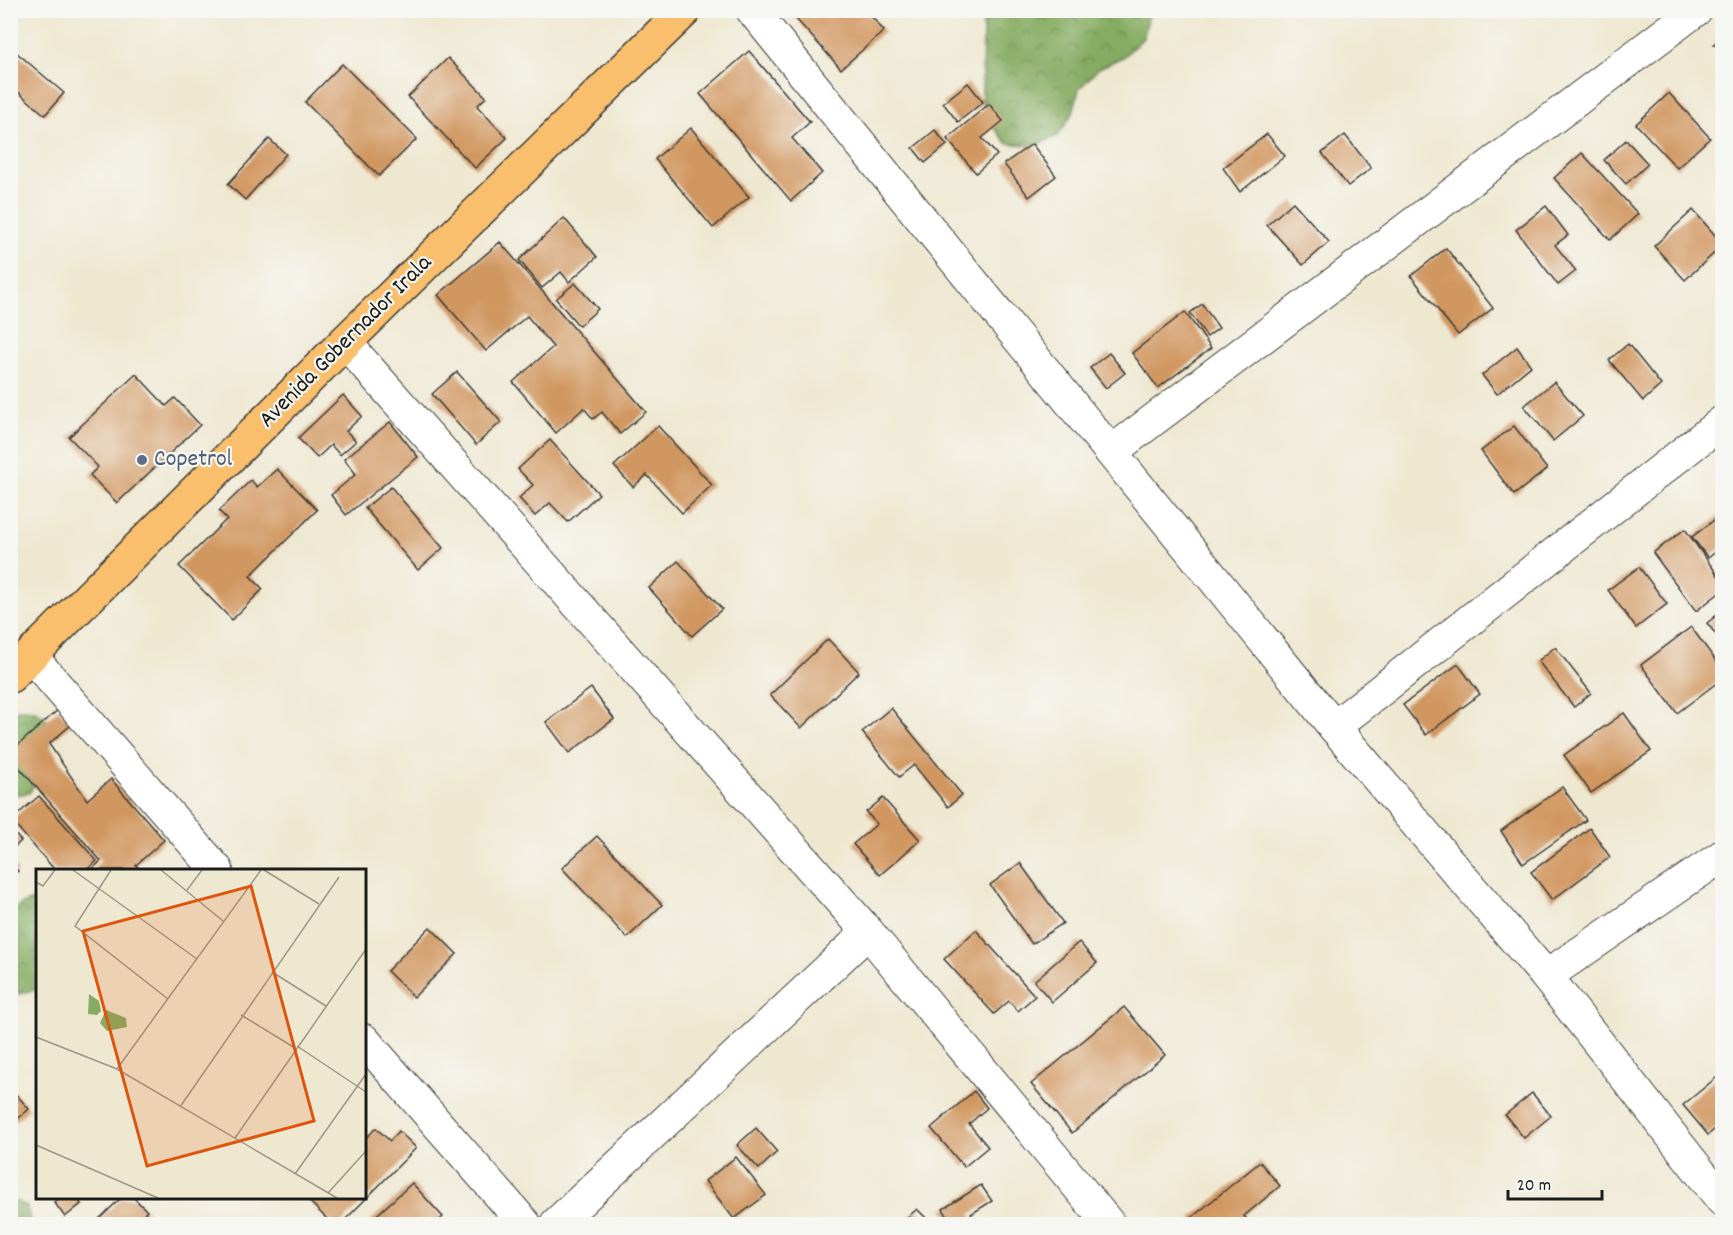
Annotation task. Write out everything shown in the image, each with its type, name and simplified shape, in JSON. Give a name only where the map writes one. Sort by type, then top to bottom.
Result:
[{"type":"main road","name":"Avenida Gobernador Irala","points":[[21,666],[345,342],[686,10]]},
{"type":"street","points":[[752,10],[1335,727],[1546,976],[1722,1200]]},
{"type":"street","points":[[1111,452],[1696,10]]},
{"type":"street","points":[[345,342],[868,932],[1102,1222]]},
{"type":"street","points":[[1335,727],[1722,422]]},
{"type":"street","points":[[21,666],[216,869]]},
{"type":"street","points":[[1546,976],[1722,856]]},
{"type":"street","points":[[556,1224],[868,932]]},
{"type":"street","points":[[366,1042],[525,1224]]},
{"type":"green space","points":[[985,11],[1150,11],[1143,38],[1123,57],[1099,68],[1079,89],[1073,113],[1058,136],[1033,146],[1007,143],[990,123],[982,100]]},
{"type":"green space","points":[[18,709],[35,711],[45,718],[50,728],[50,741],[48,755],[29,793],[11,795],[10,716]]},
{"type":"green space","points":[[36,900],[36,989],[19,994],[11,987],[11,911],[26,902]]},
{"type":"green space","points":[[15,1201],[27,1207],[31,1224],[11,1224],[11,1202]]},
{"type":"building","points":[[788,10],[866,10],[884,31],[841,69]]},
{"type":"building","points":[[1722,36],[1722,53],[1714,44]]},
{"type":"building","points":[[10,47],[64,93],[45,115],[10,85]]},
{"type":"building","points":[[749,51],[810,122],[792,138],[822,173],[791,201],[700,94]]},
{"type":"building","points":[[448,58],[486,97],[477,106],[507,138],[475,168],[408,97]]},
{"type":"building","points":[[342,64],[417,139],[379,176],[305,102]]},
{"type":"building","points":[[968,83],[983,102],[958,122],[943,103]]},
{"type":"building","points":[[1669,93],[1710,138],[1677,168],[1636,124]]},
{"type":"building","points":[[989,104],[1003,121],[982,138],[997,155],[976,173],[947,139]]},
{"type":"building","points":[[691,128],[749,197],[713,228],[655,159]]},
{"type":"building","points":[[935,130],[947,145],[925,163],[913,148]]},
{"type":"building","points":[[1267,134],[1285,156],[1240,192],[1223,168]]},
{"type":"building","points":[[1345,135],[1371,168],[1348,186],[1322,153]]},
{"type":"building","points":[[10,136],[18,142],[10,152]]},
{"type":"building","points":[[269,139],[286,154],[245,200],[228,184]]},
{"type":"building","points":[[1626,140],[1648,164],[1626,184],[1604,160]]},
{"type":"building","points":[[1032,144],[1056,176],[1029,197],[1004,164]]},
{"type":"building","points":[[1582,153],[1638,214],[1610,240],[1554,178]]},
{"type":"building","points":[[1293,202],[1329,242],[1303,265],[1267,225]]},
{"type":"building","points":[[1546,206],[1568,235],[1555,245],[1576,271],[1558,285],[1516,230]]},
{"type":"building","points":[[1693,210],[1722,243],[1722,246],[1685,280],[1654,246]]},
{"type":"building","points":[[564,218],[597,257],[569,282],[561,272],[542,288],[519,260]]},
{"type":"building","points":[[500,242],[646,412],[620,434],[602,412],[593,419],[584,408],[556,433],[513,382],[553,347],[527,316],[486,351],[438,295]]},
{"type":"building","points":[[1446,248],[1493,308],[1458,335],[1411,276]]},
{"type":"building","points":[[575,283],[598,309],[579,326],[556,299]]},
{"type":"building","points":[[1202,304],[1219,328],[1207,337],[1190,313]]},
{"type":"building","points":[[1185,312],[1211,348],[1158,388],[1132,353]]},
{"type":"building","points":[[1628,344],[1661,385],[1643,401],[1609,360]]},
{"type":"building","points":[[1517,347],[1531,366],[1497,394],[1482,375]]},
{"type":"building","points":[[1109,353],[1125,373],[1106,388],[1090,368]]},
{"type":"building","points":[[457,372],[501,422],[476,445],[432,394]]},
{"type":"building","points":[[136,374],[166,406],[175,398],[200,425],[117,503],[90,475],[98,467],[69,437]]},
{"type":"building","points":[[1554,382],[1583,416],[1553,441],[1524,406]]},
{"type":"building","points":[[343,395],[362,416],[346,431],[356,441],[340,455],[331,445],[317,458],[298,438]]},
{"type":"building","points":[[390,422],[418,457],[346,515],[331,495],[356,474],[344,459]]},
{"type":"building","points":[[658,426],[712,485],[682,513],[647,475],[633,487],[614,466]]},
{"type":"building","points":[[1514,426],[1547,469],[1514,495],[1481,451]]},
{"type":"building","points":[[550,440],[599,494],[568,522],[550,503],[535,516],[519,498],[533,485],[518,469]]},
{"type":"building","points":[[277,469],[317,510],[250,576],[263,589],[232,620],[179,566],[227,519],[219,511],[251,480],[257,487]]},
{"type":"building","points":[[391,487],[443,548],[418,570],[365,508]]},
{"type":"building","points":[[1722,514],[1722,547],[1708,558],[1692,537]]},
{"type":"building","points":[[1685,529],[1722,581],[1722,591],[1696,611],[1653,553]]},
{"type":"building","points":[[678,561],[722,609],[692,636],[649,588]]},
{"type":"building","points":[[1639,567],[1667,604],[1636,628],[1608,590]]},
{"type":"building","points":[[1722,611],[1722,642],[1707,623]]},
{"type":"building","points":[[1691,627],[1722,669],[1722,679],[1677,713],[1641,665]]},
{"type":"building","points":[[828,639],[859,672],[801,728],[770,695]]},
{"type":"building","points":[[1555,647],[1591,693],[1574,707],[1538,661]]},
{"type":"building","points":[[1458,664],[1480,694],[1426,735],[1403,705]]},
{"type":"building","points":[[591,688],[614,719],[569,753],[546,722]]},
{"type":"building","points":[[891,708],[962,795],[948,807],[914,765],[899,777],[862,732]]},
{"type":"building","points":[[59,709],[72,724],[49,744],[87,800],[111,779],[164,840],[136,865],[139,869],[92,869],[101,861],[10,757],[10,752]]},
{"type":"building","points":[[1624,713],[1651,751],[1591,793],[1564,755]]},
{"type":"building","points":[[1562,787],[1586,820],[1523,864],[1501,831]]},
{"type":"building","points":[[39,796],[97,861],[87,869],[54,869],[11,820]]},
{"type":"building","points":[[883,798],[920,840],[880,875],[853,844],[877,824],[866,812]]},
{"type":"building","points":[[1590,828],[1610,857],[1552,900],[1531,872]]},
{"type":"building","points":[[10,829],[21,841],[10,851]]},
{"type":"building","points":[[597,836],[662,905],[627,938],[562,868]]},
{"type":"building","points":[[10,863],[18,871],[10,878]]},
{"type":"building","points":[[1020,863],[1063,923],[1032,944],[990,885]]},
{"type":"building","points":[[430,927],[457,954],[414,997],[387,971]]},
{"type":"building","points":[[976,930],[1035,996],[1018,1011],[1009,1001],[994,1014],[944,959]]},
{"type":"building","points":[[1079,942],[1097,963],[1052,1002],[1034,981]]},
{"type":"building","points":[[1124,1007],[1165,1055],[1072,1133],[1031,1084]]},
{"type":"building","points":[[1722,1073],[1722,1123],[1708,1135],[1683,1105]]},
{"type":"building","points":[[974,1091],[987,1108],[969,1124],[988,1147],[964,1167],[931,1128]]},
{"type":"building","points":[[15,1093],[29,1109],[10,1126],[10,1097]]},
{"type":"building","points":[[1532,1093],[1551,1116],[1524,1138],[1505,1115]]},
{"type":"building","points":[[376,1128],[390,1141],[399,1131],[416,1148],[366,1199],[366,1138]]},
{"type":"building","points":[[756,1128],[777,1152],[759,1169],[737,1145]]},
{"type":"building","points":[[736,1157],[766,1195],[734,1219],[705,1181]]},
{"type":"building","points":[[1260,1162],[1280,1186],[1244,1216],[1251,1224],[1196,1224],[1191,1218]]},
{"type":"building","points":[[412,1183],[443,1217],[435,1224],[367,1224]]},
{"type":"building","points":[[981,1185],[992,1201],[971,1214],[978,1224],[952,1224],[943,1209]]},
{"type":"building","points":[[58,1199],[78,1199],[81,1204],[65,1217],[54,1202]]},
{"type":"building","points":[[120,1199],[135,1199],[147,1211],[133,1224],[100,1224],[97,1221]]},
{"type":"building","points":[[307,1199],[366,1199],[341,1224],[332,1224]]},
{"type":"building","points":[[917,1209],[932,1224],[900,1224]]},
{"type":"place","name":"Copetrol","points":[[142,460]]}]
